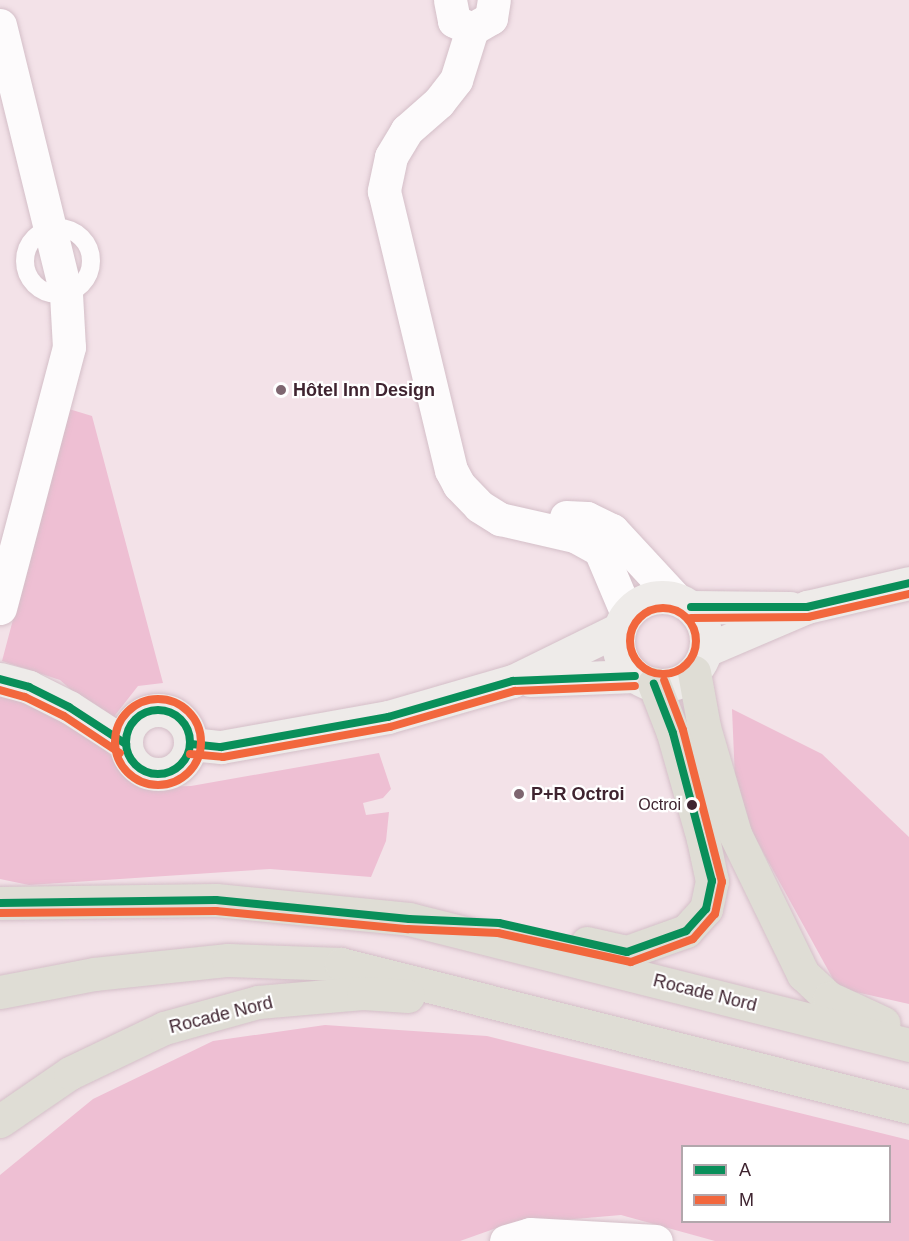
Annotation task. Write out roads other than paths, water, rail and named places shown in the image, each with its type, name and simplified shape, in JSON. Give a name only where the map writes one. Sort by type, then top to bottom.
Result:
[{"type":"main road","points":[[700,661],[704,727],[735,834],[803,974],[828,998],[909,1035]]},
{"type":"main road","points":[[409,919],[499,923],[627,952],[686,931],[706,909],[712,881],[673,733],[645,680]]},
{"type":"main road","name":"Rocade Nord","points":[[0,903],[216,900],[409,919],[909,1045]]},
{"type":"main road","name":"Rocade Nord","points":[[0,992],[94,974],[228,960],[341,964],[909,1107]]},
{"type":"main road","name":"Rocade Nord","points":[[0,1121],[70,1073],[164,1028],[258,1002],[363,993],[502,1003]]},
{"type":"street","points":[[449,0],[454,21],[472,28]]},
{"type":"street","points":[[494,0],[492,18],[472,28],[456,80],[439,102],[407,130],[391,157],[384,191],[452,470],[459,485],[479,506],[500,519],[575,536],[600,550],[623,621],[620,654],[645,680]]},
{"type":"street","points":[[0,25],[66,294],[69,347],[0,608]]},
{"type":"street","points":[[520,523],[556,516],[586,518],[612,530],[705,626],[700,661]]},
{"type":"street","points":[[513,681],[680,681],[700,661],[807,608],[909,583]]},
{"type":"street","points":[[191,744],[221,747],[388,717],[513,681],[623,621],[648,598],[807,608]]},
{"type":"street","points":[[0,679],[29,687],[69,707],[126,744]]},
{"type":"street","points":[[157,710],[177,716],[190,734],[191,744],[185,761],[162,775],[142,770],[128,755],[126,744],[131,725],[138,717],[157,710]]},
{"type":"street","points":[[506,1241],[531,1234],[656,1241]]},
{"type":"place","name":"Hôtel Inn Design","points":[[281,390]]},
{"type":"place","name":"P+R Octroi","points":[[519,794]]},
{"type":"place","name":"Octroi","points":[[692,805]]}]
